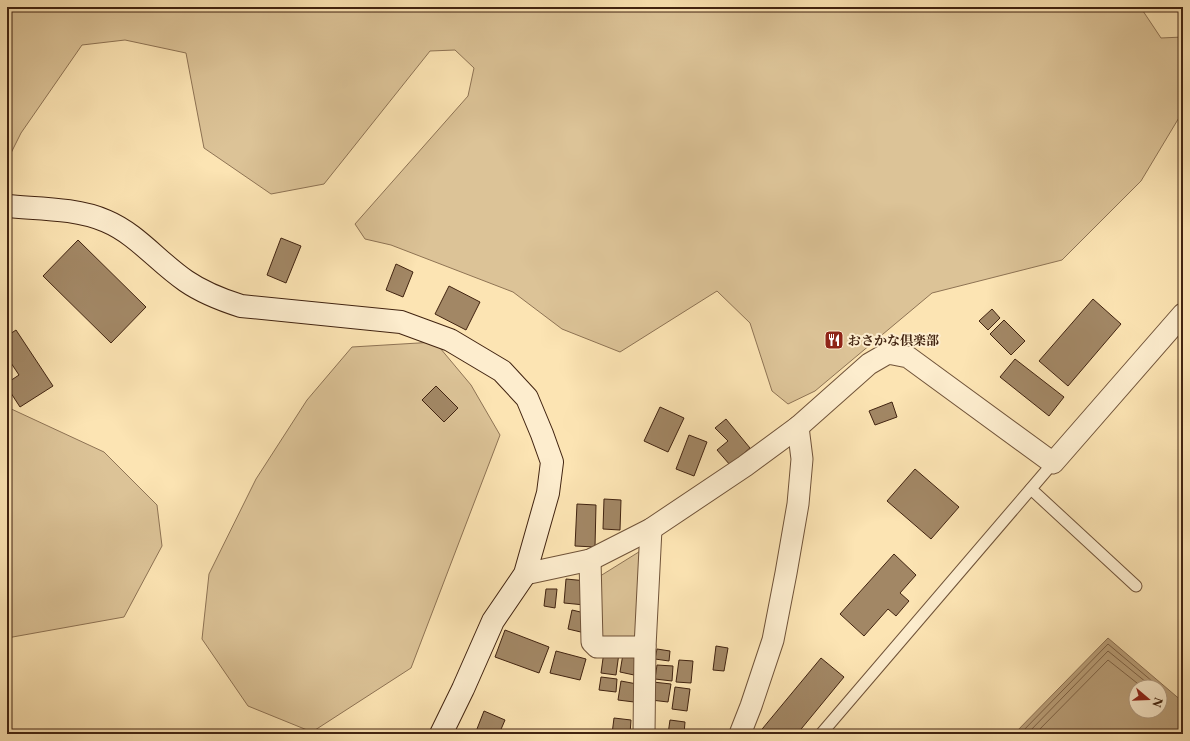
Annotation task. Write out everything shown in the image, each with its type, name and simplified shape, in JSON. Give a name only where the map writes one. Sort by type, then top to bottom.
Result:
[{"type":"street","points":[[7,206],[80,214],[106,221],[131,235],[186,281],[219,299],[241,306],[402,322],[450,340],[502,371],[527,398],[552,462],[548,493],[525,574],[493,622],[441,734]]},
{"type":"street","points":[[525,574],[590,560],[651,529],[744,466],[798,427],[869,364],[888,353],[908,357],[1053,463],[1183,314]]},
{"type":"street","points":[[740,734],[773,640],[786,572],[798,504],[802,459],[798,427]]},
{"type":"street","points":[[644,734],[645,647],[651,529]]},
{"type":"street","points":[[590,560],[592,642],[597,647],[645,647]]},
{"type":"lane","points":[[821,734],[1053,463]]},
{"type":"lane","points":[[1030,489],[1136,586]]},
{"type":"shaded area","points":[[7,7],[1143,7],[1143,11],[1161,38],[1183,37],[1183,111],[1141,181],[1062,260],[932,293],[815,391],[788,404],[772,391],[750,323],[717,291],[620,352],[562,329],[513,292],[391,245],[365,239],[355,224],[468,96],[474,68],[455,50],[430,51],[324,184],[271,194],[204,148],[186,53],[125,40],[82,45],[21,133],[7,161]]},
{"type":"shaded area","points":[[435,342],[471,385],[500,435],[411,668],[312,732],[248,706],[202,639],[209,574],[256,479],[307,400],[352,347]]},
{"type":"shaded area","points":[[7,407],[104,452],[157,505],[162,546],[124,617],[7,638]]},
{"type":"shaded area","points":[[642,550],[636,639],[599,643],[597,578]]},
{"type":"water","points":[[1108,638],[1156,679],[1128,679],[1128,719],[1168,719],[1168,689],[1183,702],[1183,734],[1014,734]]},
{"type":"building","points":[[281,238],[301,246],[286,283],[267,275]]},
{"type":"building","points":[[78,240],[146,307],[111,343],[43,276]]},
{"type":"building","points":[[396,264],[413,272],[403,297],[386,290]]},
{"type":"building","points":[[449,286],[480,302],[466,330],[435,314]]},
{"type":"building","points":[[1093,299],[1121,324],[1068,386],[1039,361]]},
{"type":"building","points":[[992,309],[1000,318],[988,330],[979,321]]},
{"type":"building","points":[[1004,320],[1025,341],[1011,355],[990,334]]},
{"type":"building","points":[[16,330],[53,386],[20,407],[7,387],[7,383],[19,375],[7,357],[7,336]]},
{"type":"building","points":[[1015,359],[1064,397],[1049,416],[1000,377]]},
{"type":"building","points":[[436,386],[458,408],[444,422],[422,400]]},
{"type":"building","points":[[892,402],[897,417],[875,425],[869,411]]},
{"type":"building","points":[[660,407],[684,418],[668,452],[644,441]]},
{"type":"building","points":[[726,419],[750,448],[730,465],[717,450],[728,441],[715,428]]},
{"type":"building","points":[[689,435],[707,442],[694,476],[676,469]]},
{"type":"building","points":[[915,469],[959,507],[931,539],[887,501]]},
{"type":"building","points":[[604,499],[621,500],[620,530],[603,529]]},
{"type":"building","points":[[577,504],[596,505],[595,547],[575,546]]},
{"type":"building","points":[[894,554],[916,575],[900,593],[909,601],[896,616],[888,609],[864,636],[840,614]]},
{"type":"building","points":[[566,579],[587,581],[585,605],[564,603]]},
{"type":"building","points":[[546,589],[557,589],[555,608],[544,606]]},
{"type":"building","points":[[572,610],[589,614],[585,633],[568,629]]},
{"type":"building","points":[[505,630],[549,647],[539,673],[495,657]]},
{"type":"building","points":[[716,646],[728,648],[724,671],[713,670]]},
{"type":"building","points":[[657,649],[670,651],[669,661],[655,659]]},
{"type":"building","points":[[556,651],[586,659],[580,680],[550,673]]},
{"type":"building","points":[[604,651],[619,653],[616,675],[601,673]]},
{"type":"building","points":[[623,654],[637,656],[634,675],[620,672]]},
{"type":"building","points":[[821,658],[844,677],[797,734],[758,734]]},
{"type":"building","points":[[679,660],[693,661],[691,683],[676,682]]},
{"type":"building","points":[[657,665],[673,666],[672,681],[655,679]]},
{"type":"building","points":[[601,677],[617,679],[616,692],[599,690]]},
{"type":"building","points":[[621,681],[637,684],[634,702],[618,700]]},
{"type":"building","points":[[653,682],[671,684],[668,702],[651,700]]},
{"type":"building","points":[[675,687],[690,689],[687,711],[672,709]]},
{"type":"building","points":[[484,711],[505,720],[499,734],[475,734]]},
{"type":"building","points":[[614,718],[631,720],[630,734],[612,734]]},
{"type":"building","points":[[670,720],[685,722],[684,734],[668,734]]},
{"type":"building","points":[[646,731],[667,732],[666,734],[646,734]]},
{"type":"place","name":"おさかな倶楽部","points":[[834,340]]}]
